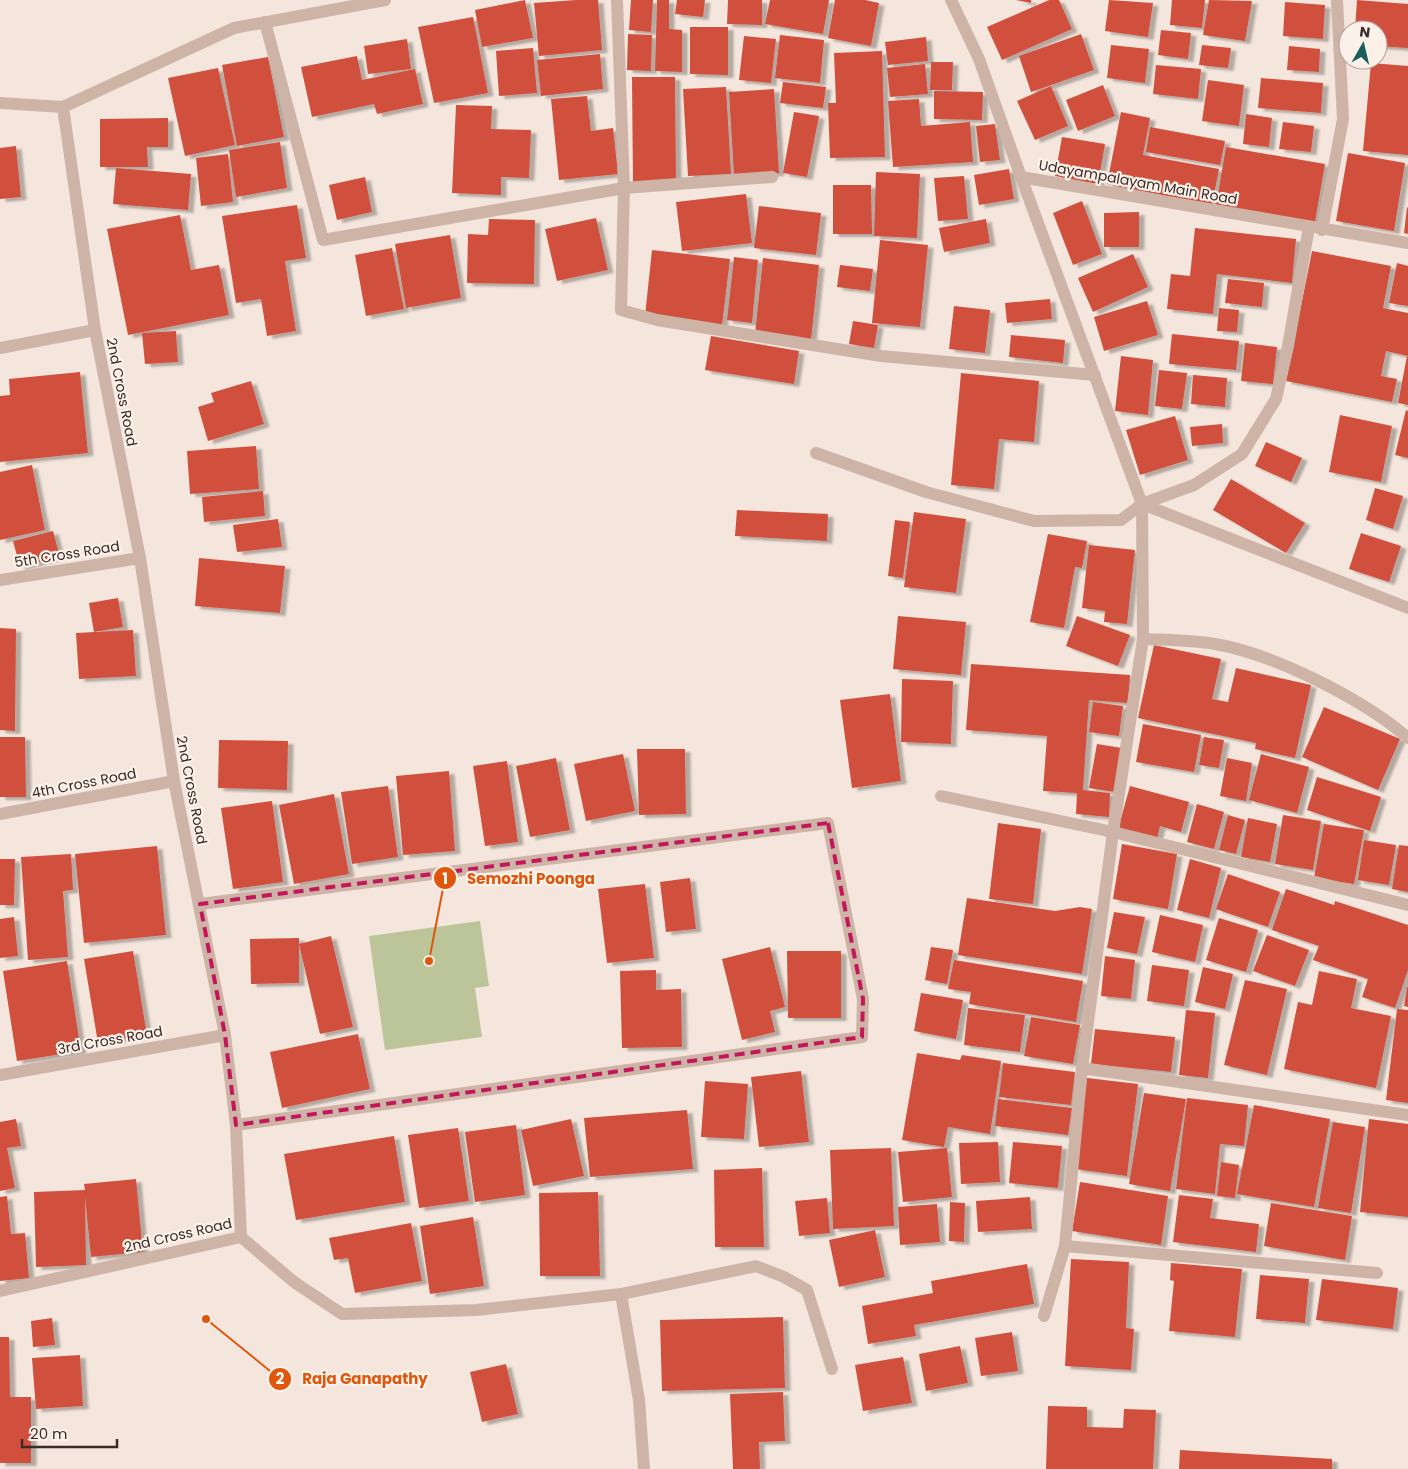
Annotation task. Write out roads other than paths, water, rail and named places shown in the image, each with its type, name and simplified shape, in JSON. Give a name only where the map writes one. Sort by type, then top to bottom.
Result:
[{"type":"street","points":[[0,103],[63,107],[234,28],[385,0]]},
{"type":"street","points":[[616,0],[624,188],[622,310],[657,320],[881,356],[1095,375]]},
{"type":"street","name":"Udayampalayam Main Road","points":[[951,0],[979,59],[1022,177],[1408,243]]},
{"type":"street","points":[[816,453],[926,492],[1034,521],[1121,520],[1142,504],[1194,485],[1242,454],[1276,399],[1343,119],[1338,0]]},
{"type":"street","points":[[265,22],[323,240],[624,188],[772,177]]},
{"type":"street","name":"2nd Cross Road","points":[[0,1291],[242,1236],[236,1125],[225,1035],[174,781],[140,558],[95,330],[63,107]]},
{"type":"street","points":[[1022,177],[1095,375],[1096,385],[1142,504],[1143,639],[1113,832],[1082,1068],[1066,1246],[1044,1316]]},
{"type":"street","points":[[0,348],[95,330]]},
{"type":"street","points":[[1142,504],[1408,608]]},
{"type":"street","name":"5th Cross Road","points":[[0,580],[140,558]]},
{"type":"street","points":[[1143,639],[1215,644],[1269,659],[1329,688],[1391,723],[1408,738]]},
{"type":"street","name":"4th Cross Road","points":[[0,814],[174,781]]},
{"type":"street","points":[[941,796],[1113,832],[1408,905]]},
{"type":"street","points":[[200,904],[828,823],[863,999],[862,1036],[236,1125]]},
{"type":"street","name":"3rd Cross Road","points":[[0,1075],[225,1035]]},
{"type":"street","points":[[1082,1068],[1408,1115]]},
{"type":"street","points":[[242,1236],[294,1282],[342,1314],[476,1310],[621,1294],[756,1266],[784,1277],[807,1290],[832,1370]]},
{"type":"street","points":[[1066,1246],[1377,1274]]},
{"type":"street","points":[[621,1294],[639,1400],[644,1469]]},
{"type":"place","name":"Semozhi Poonga","points":[[429,961]]},
{"type":"place","name":"Raja Ganapathy","points":[[206,1319]]}]
